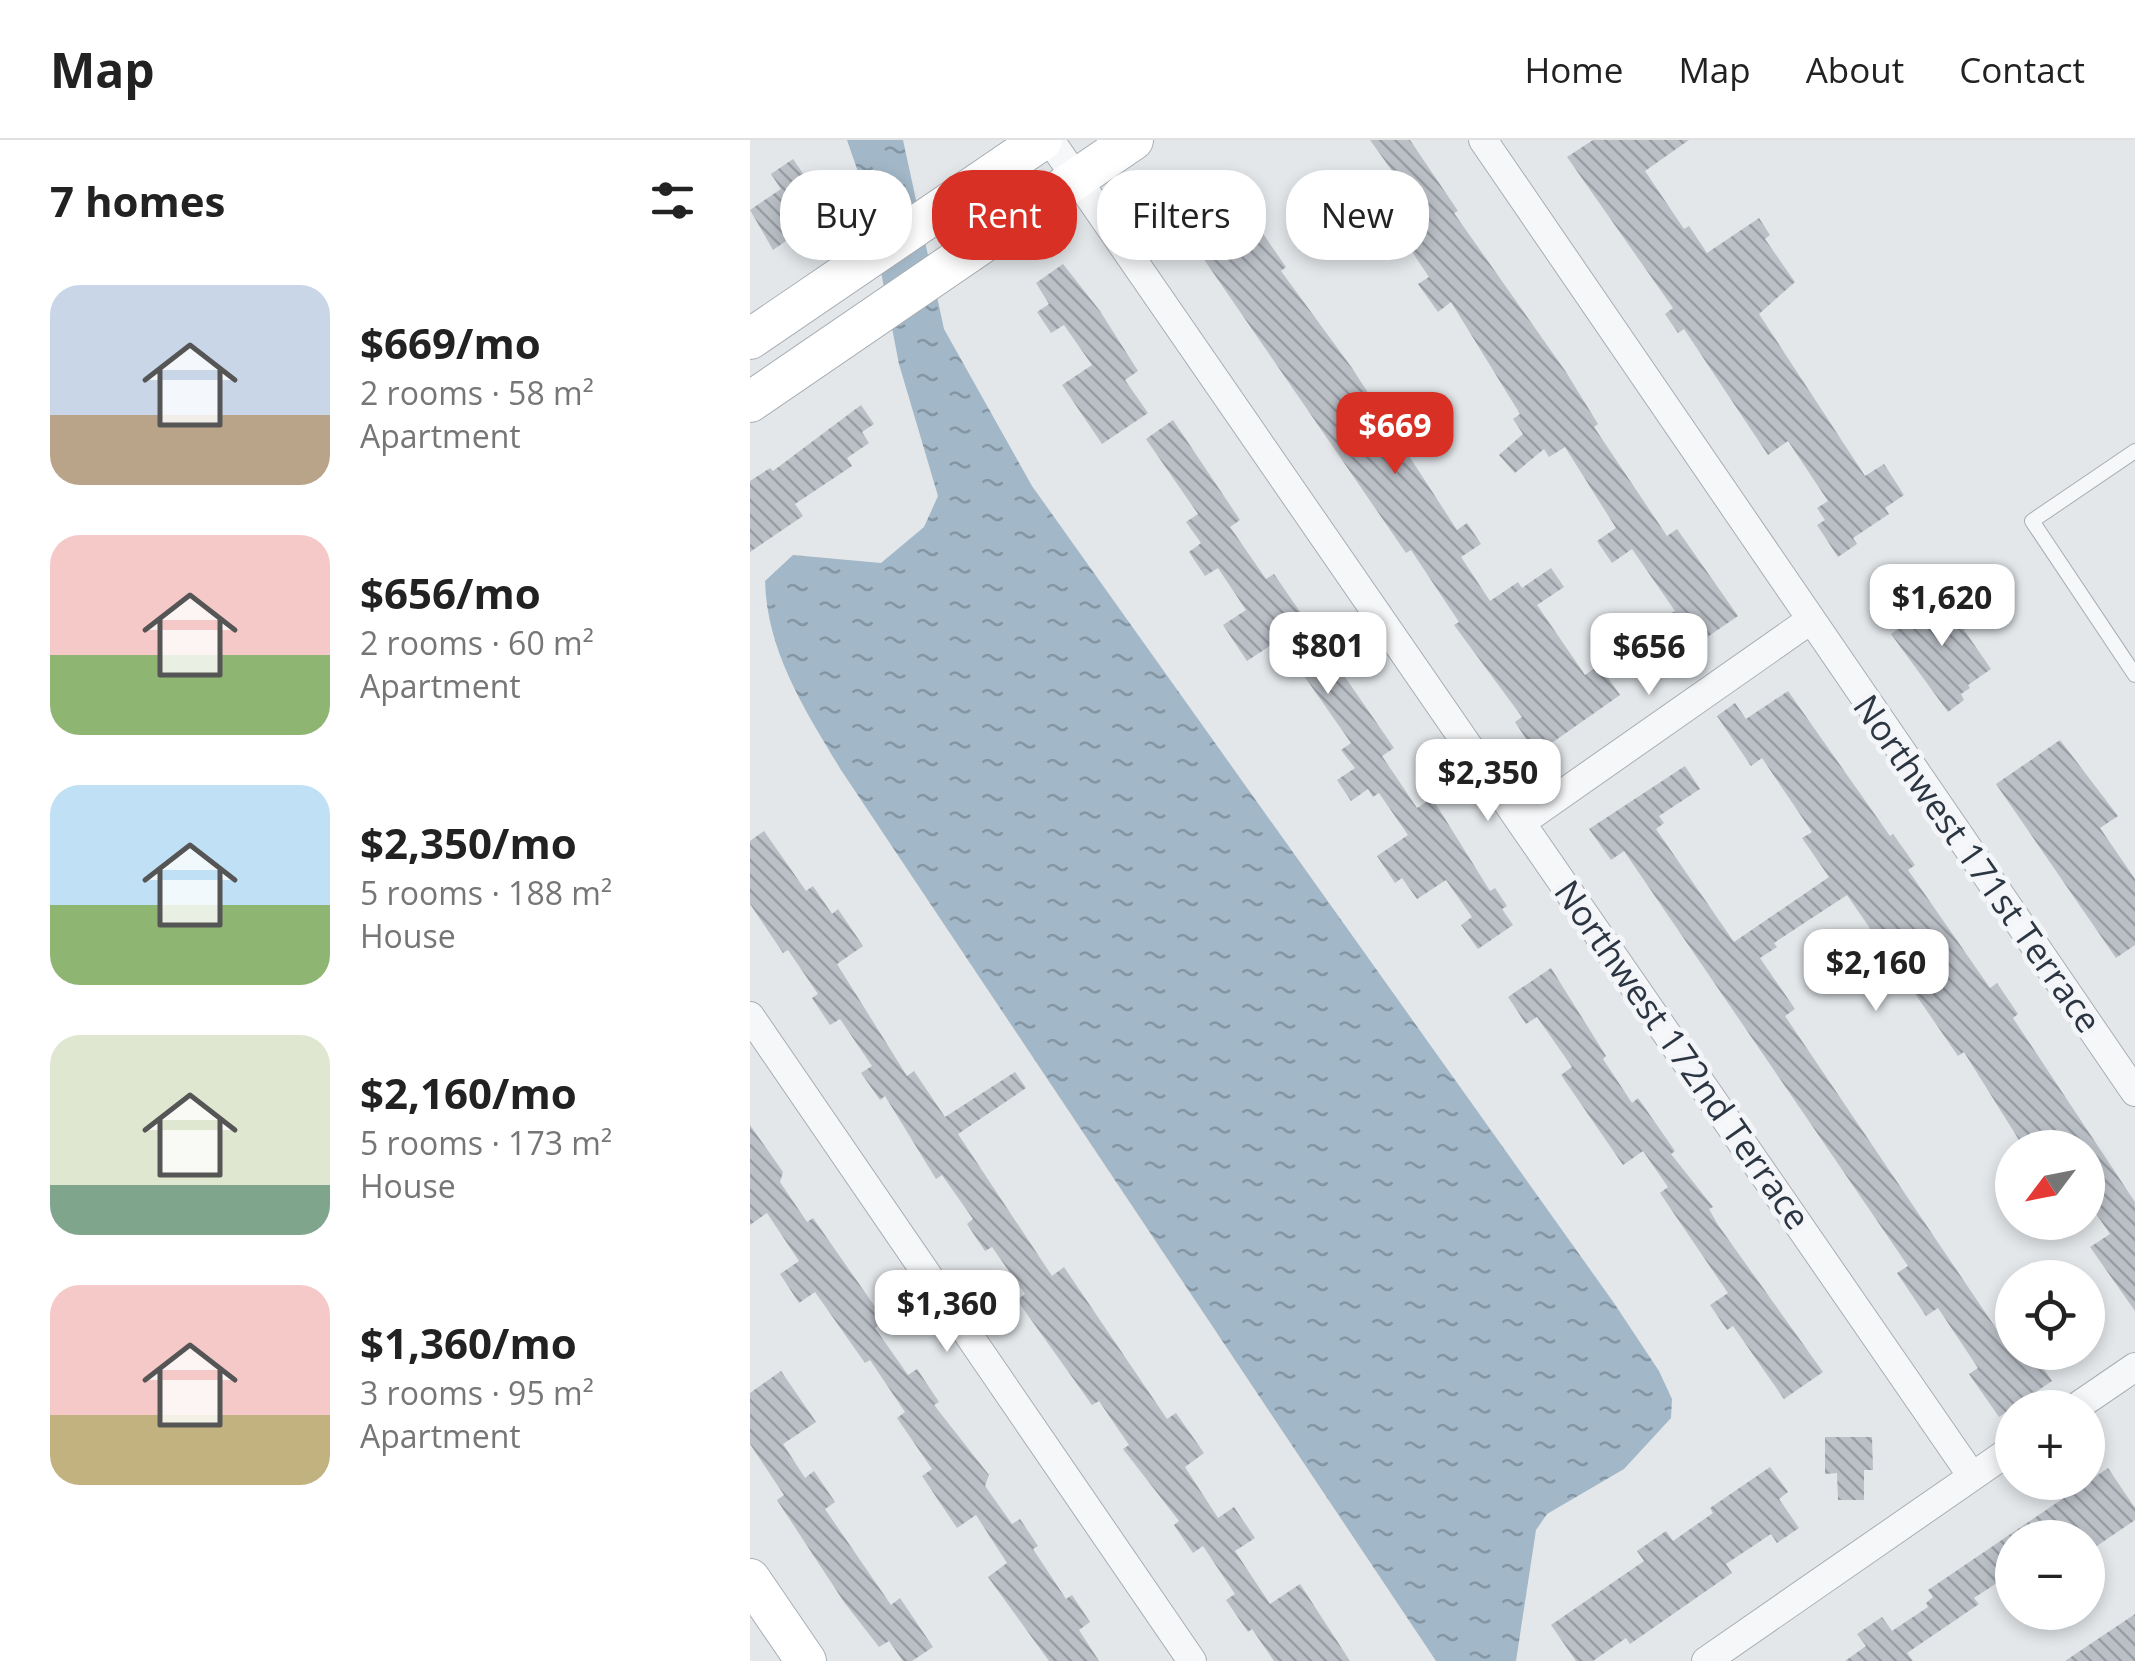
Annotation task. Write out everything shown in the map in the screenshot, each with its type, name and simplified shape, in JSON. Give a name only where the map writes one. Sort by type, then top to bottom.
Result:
[{"type":"main road","points":[[750,338],[1046,140]]},
{"type":"main road","points":[[750,402],[1133,140]]},
{"type":"main road","points":[[750,1580],[806,1661]]},
{"type":"street","name":"Northwest 172nd Terrace","points":[[1046,140],[1078,178],[1972,1476]]},
{"type":"street","name":"Northwest 171st Terrace","points":[[1482,140],[2135,1092]]},
{"type":"street","points":[[1522,822],[1809,621]]},
{"type":"street","points":[[750,1016],[1192,1661]]},
{"type":"street","points":[[2101,1390],[2135,1367]]},
{"type":"street","points":[[1706,1661],[1995,1460]]},
{"type":"lane","points":[[2135,451],[2032,521],[2135,675]]},
{"type":"water","points":[[847,140],[903,140],[910,170],[857,170]]},
{"type":"water","points":[[912,181],[944,329],[1032,486],[1659,1371],[1672,1399],[1671,1418],[1624,1469],[1547,1514],[1536,1530],[1516,1661],[1436,1661],[841,770],[790,680],[773,632],[765,581],[793,555],[881,563],[924,527],[938,496],[899,364],[879,260],[912,260]]},
{"type":"building","points":[[1370,140],[1410,140],[1458,211],[1454,213],[1566,372],[1598,424],[1594,427],[1667,536],[1677,529],[1738,616],[1668,664],[1653,642],[1663,636],[1655,624],[1675,611],[1632,549],[1612,563],[1597,541],[1616,528],[1565,447],[1549,457],[1544,449],[1515,473],[1499,455],[1523,434],[1513,419],[1520,414],[1451,302],[1438,312],[1418,284],[1429,277],[1418,260],[1429,260],[1429,170],[1392,170]]},
{"type":"building","points":[[1593,140],[1689,140],[1645,171],[1684,229],[1689,226],[1707,253],[1759,218],[1770,235],[1765,239],[1795,282],[1759,314],[1865,476],[1884,464],[1904,495],[1885,508],[1889,514],[1853,538],[1857,544],[1838,557],[1817,525],[1825,520],[1817,508],[1828,501],[1788,441],[1768,455],[1684,329],[1678,333],[1665,314],[1673,308],[1567,157]]},
{"type":"building","points":[[793,159],[801,170],[780,170],[780,188],[771,174]]},
{"type":"building","points":[[780,190],[780,245],[773,250],[750,210]]},
{"type":"building","points":[[1266,238],[1286,267],[1281,271],[1352,368],[1457,530],[1467,523],[1481,544],[1461,557],[1490,601],[1518,582],[1522,588],[1551,568],[1564,587],[1537,605],[1585,675],[1599,665],[1620,695],[1536,754],[1515,722],[1522,717],[1454,625],[1459,622],[1411,550],[1406,553],[1204,260],[1266,260]]},
{"type":"building","points":[[1063,264],[1100,311],[1138,371],[1125,380],[1148,413],[1102,444],[1062,385],[1092,365],[1064,325],[1051,333],[1037,312],[1049,304],[1036,283]]},
{"type":"building","points":[[861,405],[874,424],[862,432],[869,443],[847,458],[852,466],[795,504],[803,516],[750,552],[750,481],[770,468],[773,471]]},
{"type":"building","points":[[1173,420],[1240,520],[1230,527],[1266,579],[1274,574],[1394,748],[1382,756],[1417,808],[1432,798],[1490,891],[1495,888],[1507,906],[1502,909],[1513,925],[1478,949],[1461,925],[1472,917],[1446,880],[1417,899],[1402,878],[1395,883],[1377,856],[1408,835],[1379,793],[1373,797],[1368,789],[1351,801],[1337,780],[1355,768],[1341,750],[1351,743],[1279,640],[1247,661],[1223,625],[1246,610],[1218,568],[1205,576],[1189,552],[1201,543],[1186,522],[1198,514],[1146,439]]},
{"type":"building","points":[[1956,590],[1970,610],[1961,615],[1969,627],[1964,630],[1991,669],[1968,685],[1970,688],[1961,694],[1964,700],[1948,712],[1891,634],[1901,627],[1897,621],[1913,610],[1918,616]]},
{"type":"building","points":[[1788,691],[1890,836],[1893,834],[1915,865],[1908,870],[1990,988],[1997,983],[2018,1014],[2013,1018],[2087,1130],[2013,1130],[1964,1052],[1958,1056],[1847,895],[1774,943],[1777,947],[1760,958],[1795,1009],[1785,1016],[1995,1327],[1995,1370],[2044,1370],[2052,1381],[2039,1390],[1995,1390],[1995,1411],[1969,1374],[1978,1368],[1938,1308],[1926,1316],[1897,1273],[1908,1266],[1624,851],[1611,860],[1589,829],[1685,766],[1700,789],[1659,816],[1664,823],[1656,829],[1734,942],[1829,877],[1802,838],[1812,832],[1762,758],[1751,766],[1717,716],[1735,703],[1746,719]]},
{"type":"building","points":[[2060,740],[2118,816],[2100,828],[2135,879],[2135,945],[2116,958],[1996,784]]},
{"type":"building","points":[[764,831],[806,891],[813,886],[832,914],[838,909],[863,946],[837,964],[907,1076],[914,1071],[945,1117],[1015,1072],[1026,1088],[958,1134],[1052,1276],[1064,1267],[1167,1419],[1176,1413],[1204,1453],[1185,1467],[1218,1518],[1234,1507],[1255,1538],[1235,1551],[1270,1604],[1300,1584],[1350,1661],[1274,1661],[1252,1629],[1248,1632],[1226,1600],[1235,1594],[1203,1546],[1193,1553],[1174,1525],[1179,1521],[1123,1449],[1129,1445],[1099,1401],[1092,1405],[1017,1300],[1025,1294],[992,1247],[985,1251],[967,1224],[973,1219],[942,1175],[936,1179],[885,1096],[880,1100],[861,1073],[872,1066],[840,1019],[830,1025],[812,998],[818,994],[788,950],[783,953],[750,904],[750,841]]},
{"type":"building","points":[[1551,968],[1632,1103],[1638,1098],[1675,1151],[1671,1154],[1713,1207],[1709,1209],[1718,1225],[1823,1372],[1784,1399],[1733,1326],[1727,1330],[1710,1305],[1728,1293],[1660,1193],[1668,1187],[1643,1151],[1623,1165],[1561,1075],[1572,1067],[1537,1017],[1526,1024],[1508,997]]},
{"type":"building","points":[[750,1125],[783,1172],[780,1182],[807,1222],[813,1218],[885,1321],[875,1328],[908,1375],[917,1369],[939,1402],[934,1405],[989,1475],[985,1486],[1012,1524],[1020,1519],[1038,1546],[1033,1549],[1066,1599],[1072,1595],[1090,1622],[1079,1630],[1099,1661],[1049,1661],[988,1577],[1007,1563],[976,1515],[957,1528],[922,1476],[932,1469],[897,1418],[905,1412],[870,1360],[865,1363],[815,1292],[799,1303],[780,1274],[799,1261],[767,1213],[750,1225]]},
{"type":"building","points":[[2105,1157],[2135,1202],[2135,1311],[2105,1268],[2105,1260],[2099,1260],[2090,1247],[2110,1234],[2105,1227]]},
{"type":"building","points":[[781,1371],[816,1422],[783,1444],[805,1478],[814,1471],[835,1502],[825,1509],[891,1605],[900,1598],[933,1647],[912,1661],[903,1661],[889,1641],[879,1647],[844,1602],[777,1500],[784,1495],[750,1444],[750,1393]]},
{"type":"building","points":[[1825,1437],[1872,1437],[1873,1470],[1864,1470],[1864,1500],[1838,1500],[1837,1473],[1825,1474]]},
{"type":"building","points":[[1770,1467],[1788,1492],[1779,1499],[1799,1528],[1777,1543],[1771,1534],[1726,1564],[1732,1573],[1630,1644],[1626,1638],[1593,1661],[1576,1661],[1551,1625],[1644,1561],[1637,1551],[1666,1531],[1673,1541],[1713,1513],[1710,1508]]},
{"type":"building","points":[[2108,1468],[2135,1508],[2135,1520],[2105,1540],[2105,1520],[2031,1520],[2061,1500],[2105,1500]]},
{"type":"building","points":[[1995,1545],[1995,1584],[1974,1598],[1979,1604],[1907,1653],[1913,1661],[1845,1661],[1866,1646],[1857,1634],[1882,1617],[1892,1631],[1928,1607],[1926,1603],[1933,1597],[1928,1590]]},
{"type":"building","points":[[2135,1614],[2135,1661],[2065,1661]]}]
